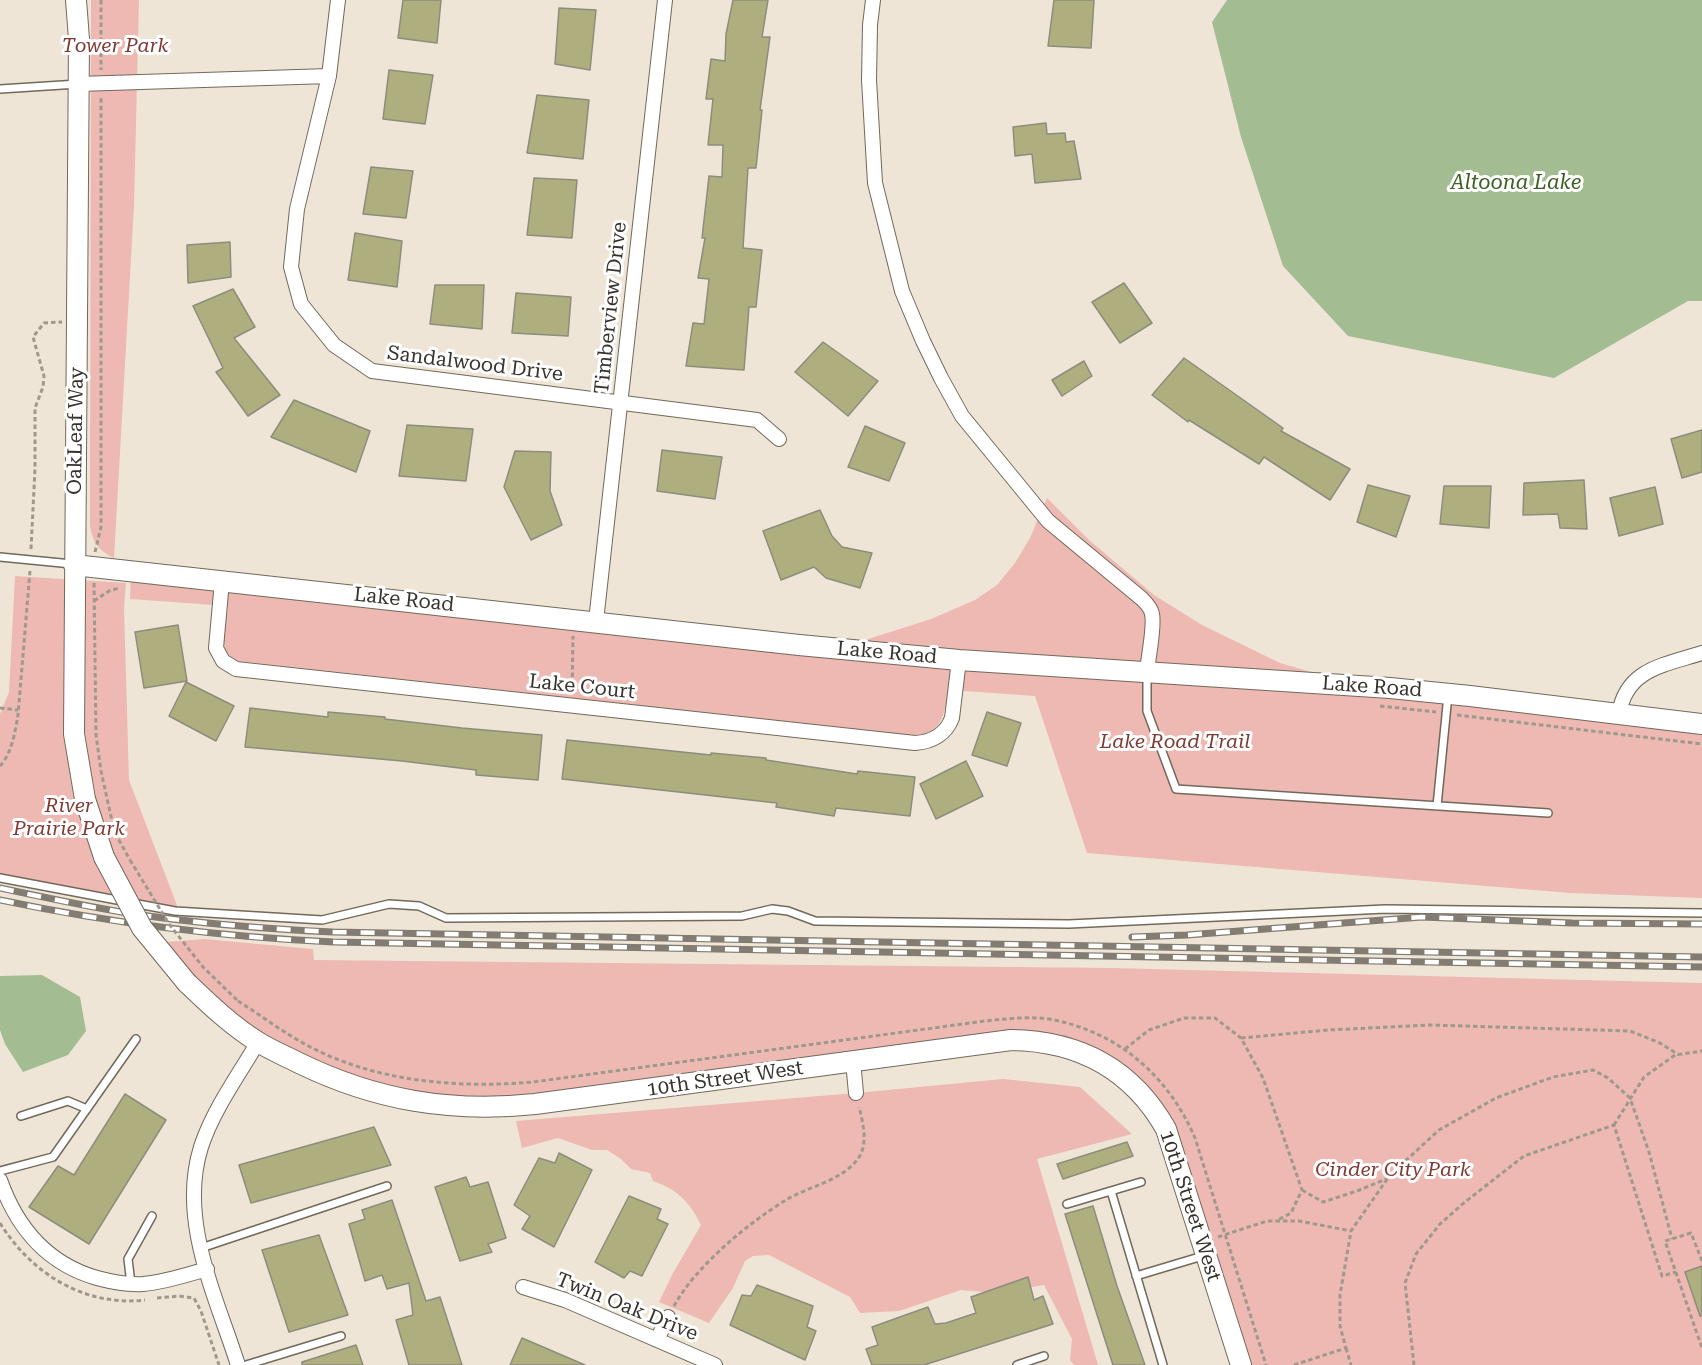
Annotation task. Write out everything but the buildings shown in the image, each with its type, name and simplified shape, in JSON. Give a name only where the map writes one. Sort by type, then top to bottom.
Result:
[{"type":"street","name":"OakLeaf Way","points":[[76,0],[79,39],[84,566],[74,734],[85,799],[104,857]]},
{"type":"street","name":"Sandalwood Drive","points":[[338,0],[328,76],[297,209],[291,267],[301,304],[334,345],[372,370],[757,420],[779,439]]},
{"type":"street","name":"Timberview Drive","points":[[596,621],[665,0]]},
{"type":"street","points":[[873,0],[869,80],[875,183],[902,291],[941,378],[962,416],[1048,521],[1149,606],[1152,623],[1147,672]]},
{"type":"street","points":[[78,84],[328,76]]},
{"type":"street","name":"Lake Road","points":[[84,566],[799,645],[959,660],[1448,694],[1702,724]]},
{"type":"street","name":"Lake Court","points":[[222,581],[216,648],[218,655],[229,666],[248,670],[924,743],[938,736],[950,724],[959,660]]},
{"type":"street","points":[[1619,714],[1622,697],[1635,681],[1653,669],[1702,654]]},
{"type":"street","name":"10th Street West","points":[[104,857],[142,928],[187,983],[228,1020],[258,1042],[323,1075],[359,1089],[419,1102],[469,1107],[535,1104],[1011,1040],[1042,1042],[1076,1050],[1092,1057],[1125,1077],[1158,1115],[1171,1141],[1238,1364]]},
{"type":"street","points":[[238,1365],[201,1248],[195,1225],[193,1200],[195,1175],[202,1146],[215,1114],[258,1042]]},
{"type":"street","points":[[853,1061],[856,1093]]},
{"type":"street","points":[[0,1180],[12,1210],[23,1228],[40,1247],[58,1261],[78,1272],[131,1284],[166,1280],[207,1269]]},
{"type":"street","name":"Twin Oak Drive","points":[[523,1287],[565,1300],[715,1365]]},
{"type":"street","points":[[657,1340],[668,1317]]},
{"type":"lane","points":[[0,89],[78,84]]},
{"type":"lane","points":[[0,557],[84,566]]},
{"type":"lane","points":[[1147,672],[1146,711],[1176,789],[1548,813]]},
{"type":"lane","points":[[1437,806],[1448,694]]},
{"type":"lane","points":[[0,878],[176,911],[322,920],[389,904],[420,906],[446,918],[742,916],[771,909],[788,911],[815,921],[1046,924],[1386,909],[1702,913]]},
{"type":"lane","points":[[0,1172],[53,1157],[136,1039]]},
{"type":"lane","points":[[21,1116],[68,1101],[87,1109]]},
{"type":"lane","points":[[1067,1204],[1141,1182]]},
{"type":"lane","points":[[201,1248],[387,1186]]},
{"type":"lane","points":[[1111,1191],[1162,1365]]},
{"type":"lane","points":[[131,1284],[128,1259],[152,1216]]},
{"type":"lane","points":[[1136,1276],[1205,1249]]},
{"type":"lane","points":[[246,1365],[341,1336]]},
{"type":"lane","points":[[1017,1365],[1044,1356]]},
{"type":"path","points":[[101,0],[101,527],[84,566],[96,735],[101,771],[115,831],[169,924],[203,967],[238,1001],[297,1040],[335,1058],[403,1077],[469,1085],[533,1082],[1015,1018],[1047,1019],[1073,1025],[1110,1040],[1148,1067],[1164,1084],[1188,1121],[1266,1365]]},
{"type":"path","points":[[0,766],[5,760],[14,737],[18,710],[30,561],[35,469],[35,408],[43,387],[44,376],[33,337],[44,323],[61,322]]},
{"type":"path","points":[[572,705],[573,636],[576,619]]},
{"type":"path","points":[[0,708],[18,710]]},
{"type":"path","points":[[1125,1049],[1149,1030],[1184,1018],[1215,1018],[1241,1038],[1263,1078],[1302,1190],[1323,1202],[1358,1191],[1388,1178]]},
{"type":"path","points":[[1241,1038],[1328,1030],[1430,1025],[1630,1031],[1660,1043],[1679,1054]]},
{"type":"path","points":[[1414,1365],[1405,1282],[1416,1254],[1440,1224],[1524,1156],[1614,1125],[1644,1077],[1675,1055],[1702,1051]]},
{"type":"path","points":[[1351,1365],[1340,1326],[1340,1295],[1352,1232],[1388,1178],[1439,1130],[1496,1098],[1553,1077],[1593,1070],[1608,1078],[1630,1098],[1649,1152],[1672,1239]]},
{"type":"path","points":[[668,1317],[691,1281],[711,1259],[747,1229],[787,1200],[827,1181],[850,1167],[859,1158],[864,1143],[864,1123],[856,1093]]},
{"type":"path","points":[[1614,1125],[1662,1276],[1676,1272]]},
{"type":"path","points":[[1276,1221],[1292,1213],[1302,1190]]},
{"type":"path","points":[[1205,1249],[1225,1235],[1268,1221],[1299,1221],[1352,1232]]},
{"type":"path","points":[[1702,1261],[1691,1233],[1665,1241],[1702,1348]]},
{"type":"path","points":[[1294,1365],[1346,1348]]},
{"type":"green space","name":"Tower Park","points":[[91,0],[139,0],[134,206],[114,558],[97,545],[90,525]]},
{"type":"green space","name":"Lake Road Trail","points":[[1047,498],[1089,540],[1154,595],[1202,625],[1280,663],[1389,695],[1702,732],[1702,898],[1570,893],[1087,853],[1035,696],[965,691],[947,694],[942,718],[938,724],[927,733],[910,735],[238,661],[231,657],[224,645],[228,606],[130,599],[131,571],[862,641],[931,619],[975,600],[997,585],[1015,563],[1030,538]]},
{"type":"green space","name":"River Prairie Park","points":[[15,576],[126,583],[124,608],[129,780],[178,908],[0,874],[0,714],[9,692]]},
{"type":"green space","name":"Cinder City Park","points":[[204,939],[313,949],[314,960],[1112,968],[1702,983],[1702,1365],[1241,1365],[1171,1141],[1137,1090],[1042,1042],[522,1105],[367,1091],[258,1043],[153,943]]},
{"type":"green space","points":[[1003,1079],[1080,1087],[1132,1134],[1037,1159],[1098,1365],[1074,1365],[1070,1360],[1072,1339],[1044,1285],[995,1293],[961,1290],[899,1311],[860,1313],[850,1297],[769,1255],[753,1256],[745,1261],[733,1288],[709,1323],[659,1302],[701,1225],[682,1197],[653,1181],[650,1173],[631,1169],[607,1150],[592,1150],[558,1138],[522,1148],[516,1121],[856,1093]]},
{"type":"water","name":"Altoona Lake","points":[[1227,0],[1702,0],[1702,301],[1688,301],[1554,378],[1348,336],[1283,266],[1241,137],[1212,22]]},
{"type":"water","points":[[42,975],[80,997],[86,1031],[68,1055],[23,1072],[5,1044],[0,1030],[0,976]]},
{"type":"railway","points":[[0,888],[153,917],[333,932],[1702,957]]},
{"type":"railway","points":[[0,900],[83,916],[166,928],[249,937],[333,942],[1702,967]]},
{"type":"railway","points":[[1132,937],[1422,917],[1572,923],[1702,924]]}]
